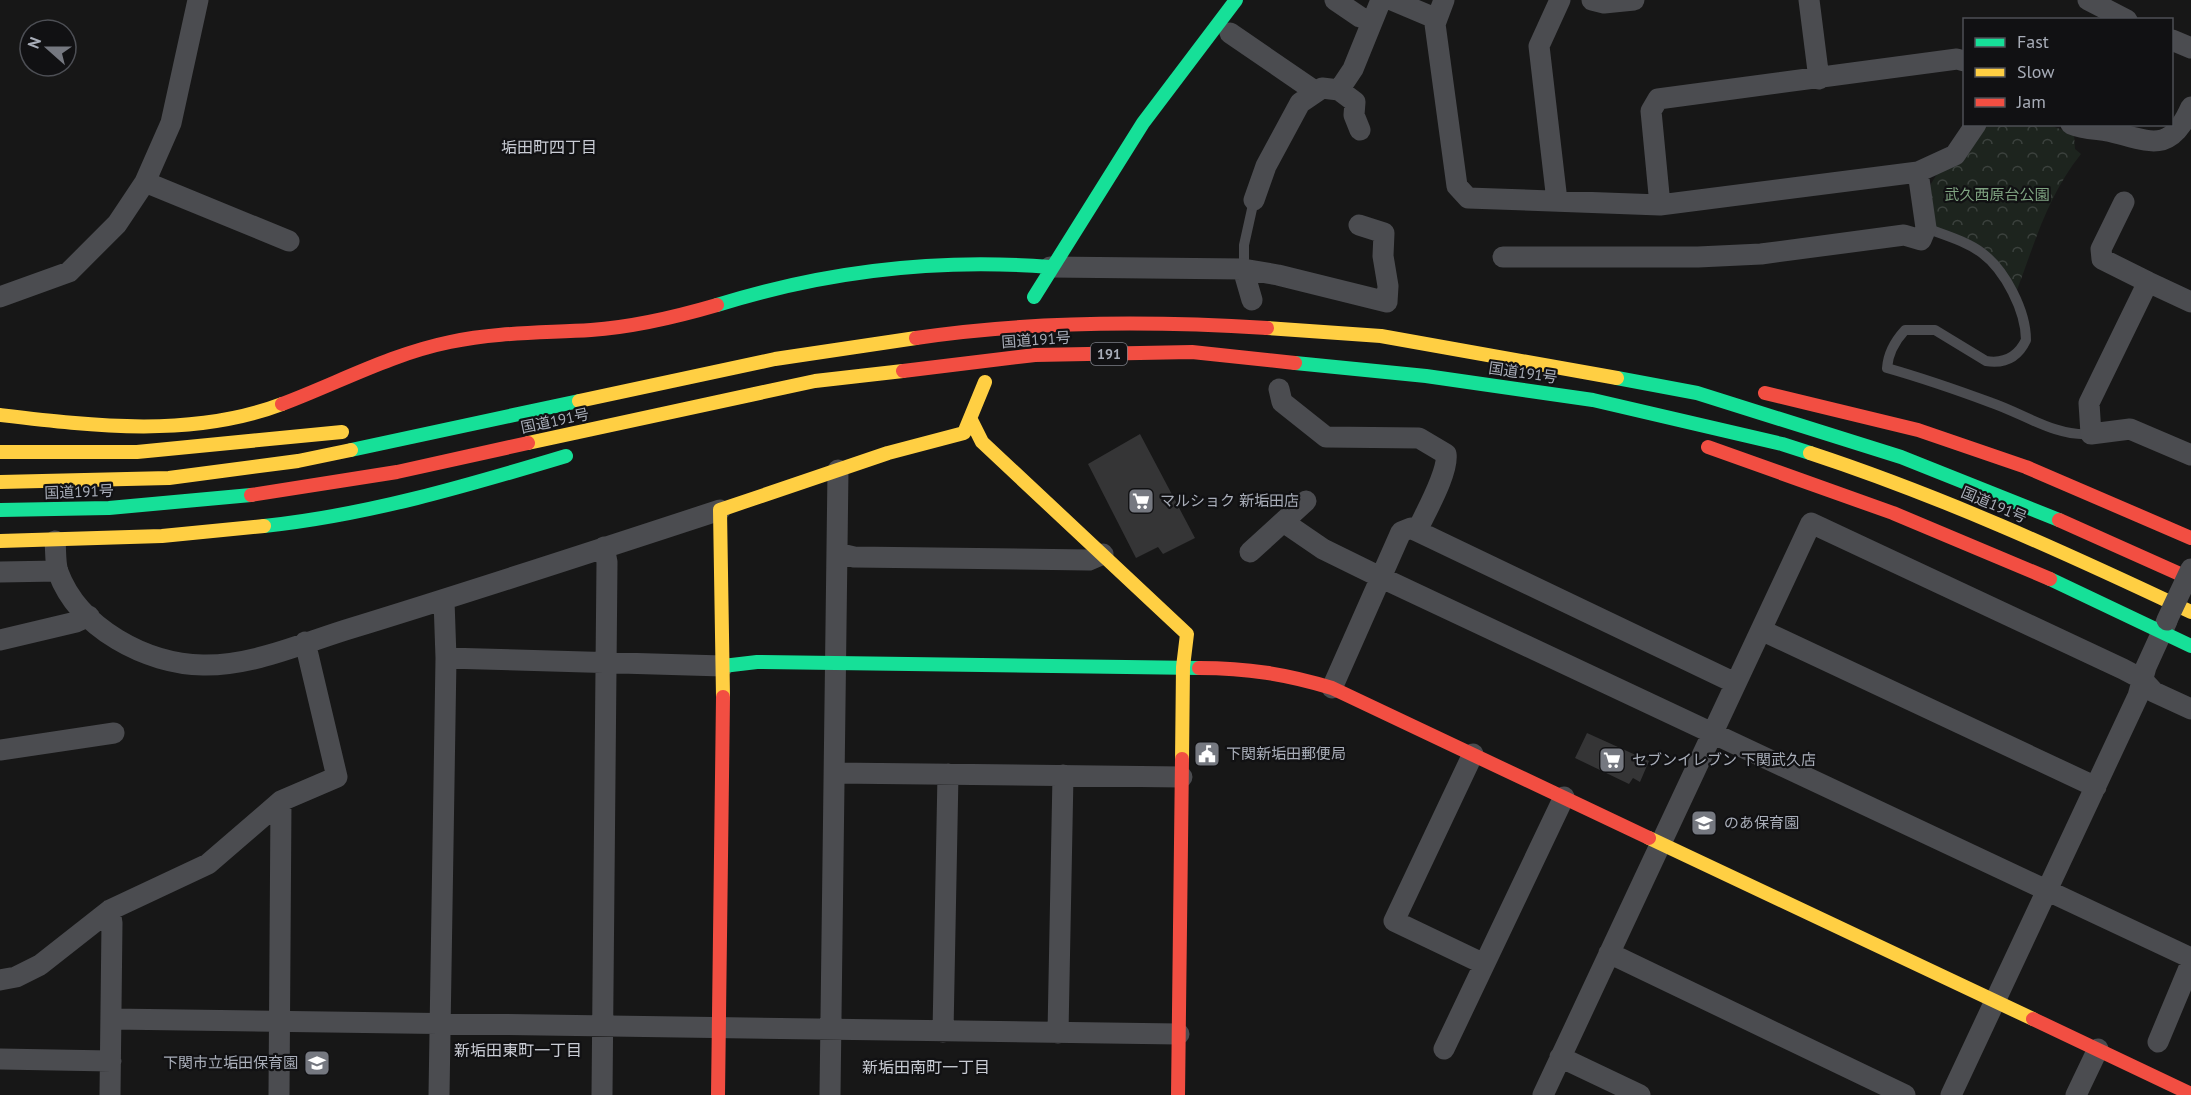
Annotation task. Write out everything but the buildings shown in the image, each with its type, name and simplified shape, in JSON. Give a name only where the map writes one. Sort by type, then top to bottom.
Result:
[{"type":"main road","points":[[1034,297],[1050,267],[1143,123],[1236,0]]},
{"type":"main road","points":[[0,415],[80,426],[114,427],[156,427],[224,420],[274,407],[308,395],[379,362],[453,341],[524,332],[581,332],[648,323],[779,287],[898,267],[998,262],[1050,267]]},
{"type":"main road","name":"国道191号","points":[[0,482],[169,478],[297,461],[786,358],[937,335],[1065,326],[1218,325],[1381,336],[1455,347],[1697,393],[1912,462],[2085,530],[2191,579]]},
{"type":"main road","points":[[1455,347],[1594,359]]},
{"type":"main road","name":"国道191号","points":[[0,510],[110,508],[268,494],[408,469],[815,381],[1035,355],[1192,352],[1426,376],[1593,400],[1782,444],[1889,479],[2055,548],[2191,612]]},
{"type":"main road","points":[[644,432],[815,381]]},
{"type":"main road","points":[[718,1095],[723,666],[720,510],[787,490],[892,452],[946,440],[964,433],[985,382]]},
{"type":"main road","points":[[1748,389],[1918,430],[2026,467],[2191,538]]},
{"type":"main road","points":[[398,425],[584,399]]},
{"type":"main road","points":[[1640,411],[1672,435]]},
{"type":"main road","points":[[971,420],[982,441],[1187,634],[1183,667],[1178,1095]]},
{"type":"main road","points":[[0,452],[137,452],[351,431]]},
{"type":"main road","points":[[1694,442],[1817,482],[2165,626],[2191,646]]},
{"type":"main road","points":[[0,541],[193,535],[334,516],[432,496],[576,453]]},
{"type":"main road","points":[[723,666],[757,662],[1235,668],[1286,675],[1332,688],[2191,1094]]},
{"type":"street","points":[[0,297],[69,272],[117,224],[145,182],[171,123],[198,0]]},
{"type":"street","points":[[1335,0],[1366,19]]},
{"type":"street","points":[[1339,90],[1353,69],[1366,19],[1381,0]]},
{"type":"street","points":[[1392,0],[1440,10],[1435,24],[1457,186],[1468,198],[1660,205],[1918,172],[1955,155],[1975,126]]},
{"type":"street","points":[[1557,201],[1539,46],[1560,0]]},
{"type":"street","points":[[1592,0],[1604,3],[1634,0]]},
{"type":"street","points":[[1809,0],[1819,78]]},
{"type":"street","points":[[2088,0],[2123,18]]},
{"type":"street","points":[[1230,33],[1316,92]]},
{"type":"street","points":[[2173,39],[2191,48]]},
{"type":"street","points":[[1660,205],[1651,111],[1658,99],[1957,59],[1963,60]]},
{"type":"street","points":[[1254,200],[1266,166],[1300,103],[1322,88],[1339,90],[1355,102],[1354,115],[1359,130]]},
{"type":"street","points":[[2080,126],[2146,140],[2166,140],[2182,127],[2191,107]]},
{"type":"street","points":[[1503,256],[1698,257],[1761,254],[1904,235],[1921,240],[1926,228],[1918,172]]},
{"type":"street","points":[[145,182],[289,241]]},
{"type":"street","points":[[2124,202],[2101,249],[2102,259],[2191,302]]},
{"type":"street","points":[[1050,267],[1244,264],[1278,275],[1387,302],[1388,286],[1383,256],[1384,233],[1359,225]]},
{"type":"street","points":[[1244,264],[1252,300]]},
{"type":"street","points":[[2148,282],[2089,403],[2091,434],[2130,429],[2191,455]]},
{"type":"street","points":[[1279,389],[1282,402],[1326,437],[1419,438],[1446,454],[1447,460],[1442,474],[1417,531]]},
{"type":"street","points":[[830,1095],[838,470]]},
{"type":"street","points":[[1250,552],[1285,523],[1306,501]]},
{"type":"street","points":[[55,541],[58,571],[74,600],[89,616],[127,645],[155,658],[182,664],[232,664],[444,600],[720,510]]},
{"type":"street","points":[[1285,523],[1315,544],[1380,577],[2191,958]]},
{"type":"street","points":[[1543,1095],[1810,523],[2142,679],[2154,692],[2191,709]]},
{"type":"street","points":[[1332,688],[1401,532],[1412,528],[1735,683]]},
{"type":"street","points":[[602,1095],[607,663],[607,562],[604,548]]},
{"type":"street","points":[[837,553],[854,557],[1089,560],[1103,554]]},
{"type":"street","points":[[1951,1095],[2138,696],[2142,679],[2191,569]]},
{"type":"street","points":[[0,572],[58,571]]},
{"type":"street","points":[[439,1095],[446,658],[444,600]]},
{"type":"street","points":[[0,640],[76,622],[89,616]]},
{"type":"street","points":[[1761,630],[2096,787]]},
{"type":"street","points":[[0,980],[16,977],[40,965],[110,910],[208,864],[281,801],[337,777],[305,642]]},
{"type":"street","points":[[446,658],[723,666]]},
{"type":"street","points":[[0,750],[114,733]]},
{"type":"street","points":[[1473,754],[1394,921],[1484,964]]},
{"type":"street","points":[[835,773],[1182,777]]},
{"type":"street","points":[[944,1032],[948,774]]},
{"type":"street","points":[[1058,1033],[1063,775]]},
{"type":"street","points":[[1444,1048],[1564,796]]},
{"type":"street","points":[[279,1095],[281,801]]},
{"type":"street","points":[[110,910],[112,1019],[110,1095]]},
{"type":"street","points":[[1609,953],[1905,1095]]},
{"type":"street","points":[[2158,1042],[2191,963]]},
{"type":"street","points":[[112,1019],[1179,1034]]},
{"type":"street","points":[[2076,1095],[2098,1050]]},
{"type":"street","points":[[1560,1057],[1641,1095]]},
{"type":"street","points":[[0,1059],[111,1061]]},
{"type":"lane","points":[[1244,264],[1244,245],[1254,200]]},
{"type":"lane","points":[[1926,228],[1984,254],[2006,280],[2016,299],[2025,324],[2026,340],[2014,356],[2007,360],[1993,362],[1986,361],[1935,330],[1905,330],[1898,338],[1888,358],[1887,368],[1993,403],[2062,432],[2075,435],[2091,434]]},
{"type":"green space","name":"武久西原台公園","points":[[1985,126],[2052,126],[2074,134],[2075,149],[2081,154],[2051,202],[2017,290],[1984,248],[1936,227],[1929,187],[1937,174]]},
{"type":"traffic: fast","points":[[1034,297],[1143,123],[1236,0]]},
{"type":"traffic: fast","points":[[717,305],[799,283],[882,270],[965,264],[1050,267]]},
{"type":"traffic: fast","points":[[1295,363],[1426,376],[1593,400],[1782,444],[1810,453]]},
{"type":"traffic: fast","points":[[1617,378],[1697,393],[1901,457],[2059,520]]},
{"type":"traffic: fast","points":[[351,450],[579,401]]},
{"type":"traffic: fast","points":[[264,526],[379,507],[566,456]]},
{"type":"traffic: fast","points":[[0,510],[109,508],[251,495]]},
{"type":"traffic: fast","points":[[2050,579],[2191,646]]},
{"type":"traffic: fast","points":[[723,666],[757,662],[1199,668]]},
{"type":"traffic: slow","points":[[1267,328],[1381,336],[1617,378]]},
{"type":"traffic: slow","points":[[579,401],[775,359],[916,338]]},
{"type":"traffic: slow","points":[[528,443],[815,381],[903,371]]},
{"type":"traffic: slow","points":[[723,697],[720,510],[888,453],[964,433],[985,382]]},
{"type":"traffic: slow","points":[[0,415],[71,423],[178,425],[213,422],[248,415],[282,404]]},
{"type":"traffic: slow","points":[[971,420],[982,442],[1187,634],[1183,667],[1182,759]]},
{"type":"traffic: slow","points":[[0,452],[137,452],[342,432]]},
{"type":"traffic: slow","points":[[0,482],[169,478],[298,461],[351,450]]},
{"type":"traffic: slow","points":[[1810,453],[2003,526],[2191,612]]},
{"type":"traffic: slow","points":[[0,541],[162,536],[264,526]]},
{"type":"traffic: slow","points":[[1649,838],[2033,1019]]},
{"type":"traffic: jam","points":[[282,404],[386,361],[428,347],[502,335],[623,327],[717,305]]},
{"type":"traffic: jam","points":[[916,338],[1002,328],[1091,324],[1180,324],[1267,328]]},
{"type":"traffic: jam","points":[[903,371],[1035,355],[1192,352],[1295,363]]},
{"type":"traffic: jam","points":[[1765,393],[1918,430],[2026,467],[2191,538]]},
{"type":"traffic: jam","points":[[251,495],[397,472],[528,443]]},
{"type":"traffic: jam","points":[[1708,447],[1893,513],[2050,579]]},
{"type":"traffic: jam","points":[[2059,520],[2191,579]]},
{"type":"traffic: jam","points":[[1199,668],[1266,673],[1332,688],[1649,838]]},
{"type":"traffic: jam","points":[[718,1095],[723,697]]},
{"type":"traffic: jam","points":[[1178,1095],[1182,759]]},
{"type":"traffic: jam","points":[[2033,1019],[2191,1094]]},
{"type":"place","name":"マルショク 新垢田店","points":[[1141,501]]},
{"type":"place","name":"下関新垢田郵便局","points":[[1207,754]]},
{"type":"place","name":"セブンイレブン 下関武久店","points":[[1612,760]]},
{"type":"place","name":"のあ保育園","points":[[1704,823]]},
{"type":"place","name":"下関市立垢田保育園","points":[[317,1063]]},
{"type":"district","name":"垢田町四丁目","points":[[549,147]]},
{"type":"district","name":"新垢田東町一丁目","points":[[518,1050]]},
{"type":"district","name":"新垢田南町一丁目","points":[[926,1067]]}]
